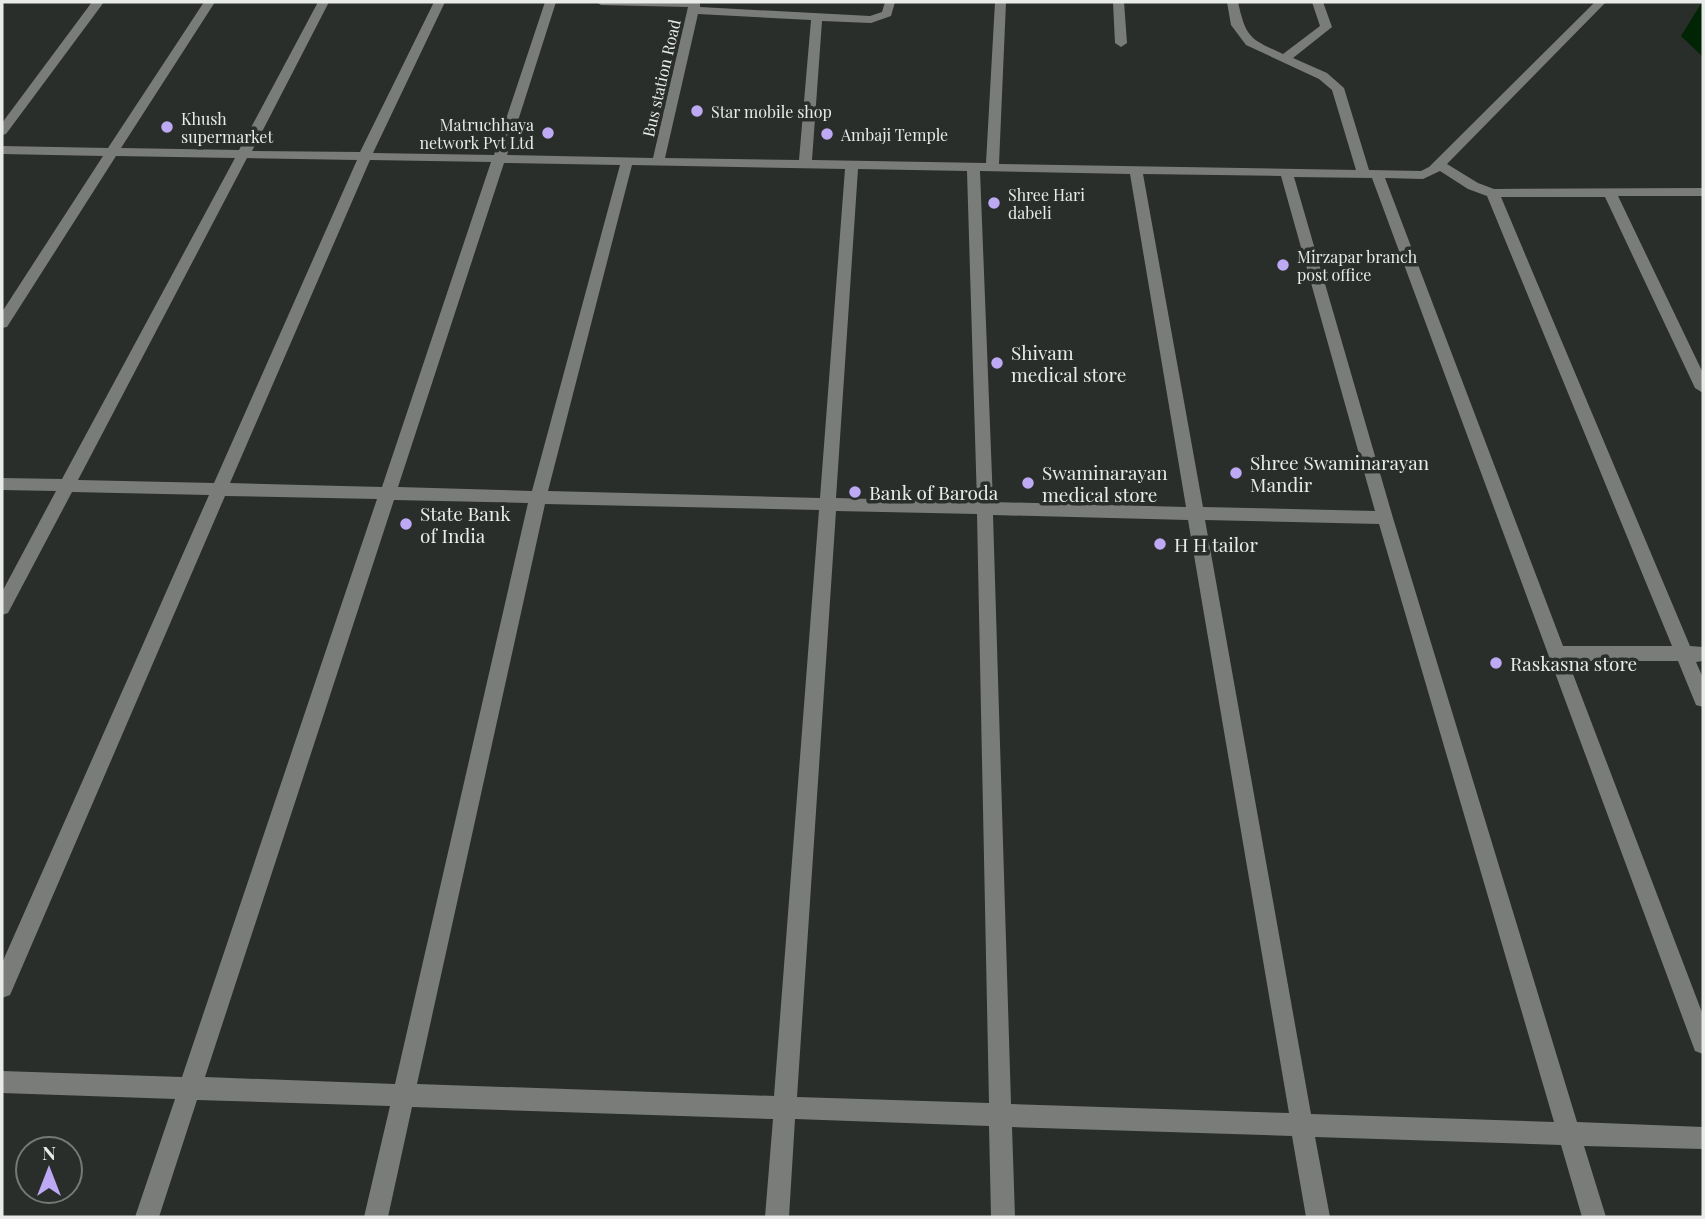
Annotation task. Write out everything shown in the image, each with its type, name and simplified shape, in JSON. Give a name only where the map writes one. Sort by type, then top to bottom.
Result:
[{"type":"street","points":[[2,131],[98,2]]},
{"type":"street","points":[[2,323],[209,2]]},
{"type":"street","points":[[2,608],[324,2]]},
{"type":"street","points":[[2,987],[365,156],[440,2]]},
{"type":"street","points":[[147,1217],[551,2]]},
{"type":"street","points":[[601,2],[695,5],[817,17],[881,19],[887,14],[890,2]]},
{"type":"street","points":[[992,168],[1001,2]]},
{"type":"street","points":[[1118,2],[1121,43]]},
{"type":"street","points":[[1233,2],[1237,25],[1250,43],[1323,76],[1338,88],[1703,1043]]},
{"type":"street","points":[[1285,58],[1326,27],[1318,2]]},
{"type":"street","points":[[2,150],[1423,175],[1439,165],[1601,2]]},
{"type":"street","name":"Bus station Road","points":[[658,162],[695,5]]},
{"type":"street","points":[[805,165],[817,17]]},
{"type":"street","points":[[376,1217],[538,497],[627,161]]},
{"type":"street","points":[[1439,165],[1473,186],[1493,193],[1703,192]]},
{"type":"street","points":[[777,1217],[852,166]]},
{"type":"street","points":[[972,168],[985,508],[1003,1217]]},
{"type":"street","points":[[1136,171],[1318,1217]]},
{"type":"street","points":[[1287,174],[1385,518],[1594,1217]]},
{"type":"street","points":[[1493,193],[1703,699]]},
{"type":"street","points":[[1610,193],[1703,388]]},
{"type":"street","points":[[2,484],[1385,518]]},
{"type":"street","points":[[1556,653],[1703,654]]},
{"type":"street","points":[[2,1082],[1703,1138]]},
{"type":"shaded area","points":[[1703,2],[1703,57],[1681,36]]},
{"type":"place","name":"Star mobile shop","points":[[697,111]]},
{"type":"place","name":"Khush supermarket","points":[[167,127]]},
{"type":"place","name":"Matruchhaya network Pvt Ltd","points":[[548,133]]},
{"type":"place","name":"Ambaji Temple","points":[[827,134]]},
{"type":"place","name":"Shree Hari dabeli","points":[[994,203]]},
{"type":"place","name":"Mirzapar branch post office","points":[[1283,265]]},
{"type":"place","name":"Shivam medical store","points":[[997,363]]},
{"type":"place","name":"Shree Swaminarayan Mandir","points":[[1236,473]]},
{"type":"place","name":"Swaminarayan medical store","points":[[1028,483]]},
{"type":"place","name":"Bank of Baroda","points":[[855,492]]},
{"type":"place","name":"State Bank of India","points":[[406,524]]},
{"type":"place","name":"H H tailor","points":[[1160,544]]},
{"type":"place","name":"Raskasna store","points":[[1496,663]]}]
